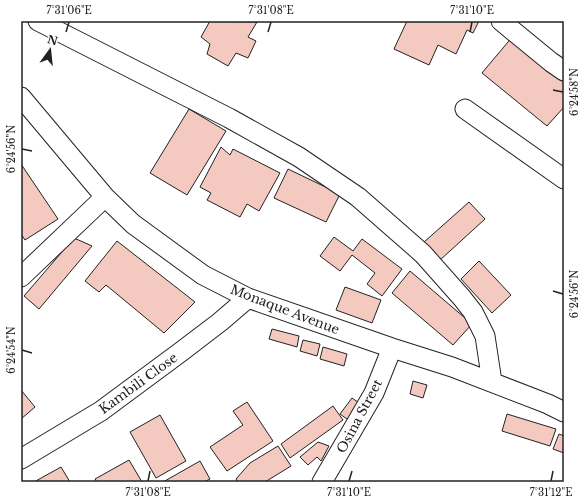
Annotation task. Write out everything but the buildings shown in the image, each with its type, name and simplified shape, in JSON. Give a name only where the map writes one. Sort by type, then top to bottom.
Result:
[{"type":"street","points":[[38,21],[229,118],[299,157],[358,197],[422,254],[473,312],[485,336],[492,382]]},
{"type":"street","points":[[501,21],[564,71]]},
{"type":"street","name":"Monaque Avenue","points":[[21,97],[105,198],[133,224],[198,271],[248,298],[392,348],[452,367],[548,404],[564,412]]},
{"type":"street","points":[[465,109],[564,179]]},
{"type":"street","points":[[21,277],[105,198]]},
{"type":"street","name":"Kambili Close","points":[[21,459],[101,411],[220,322],[248,298]]},
{"type":"street","name":"Osina Street","points":[[322,482],[374,393],[392,348]]}]
